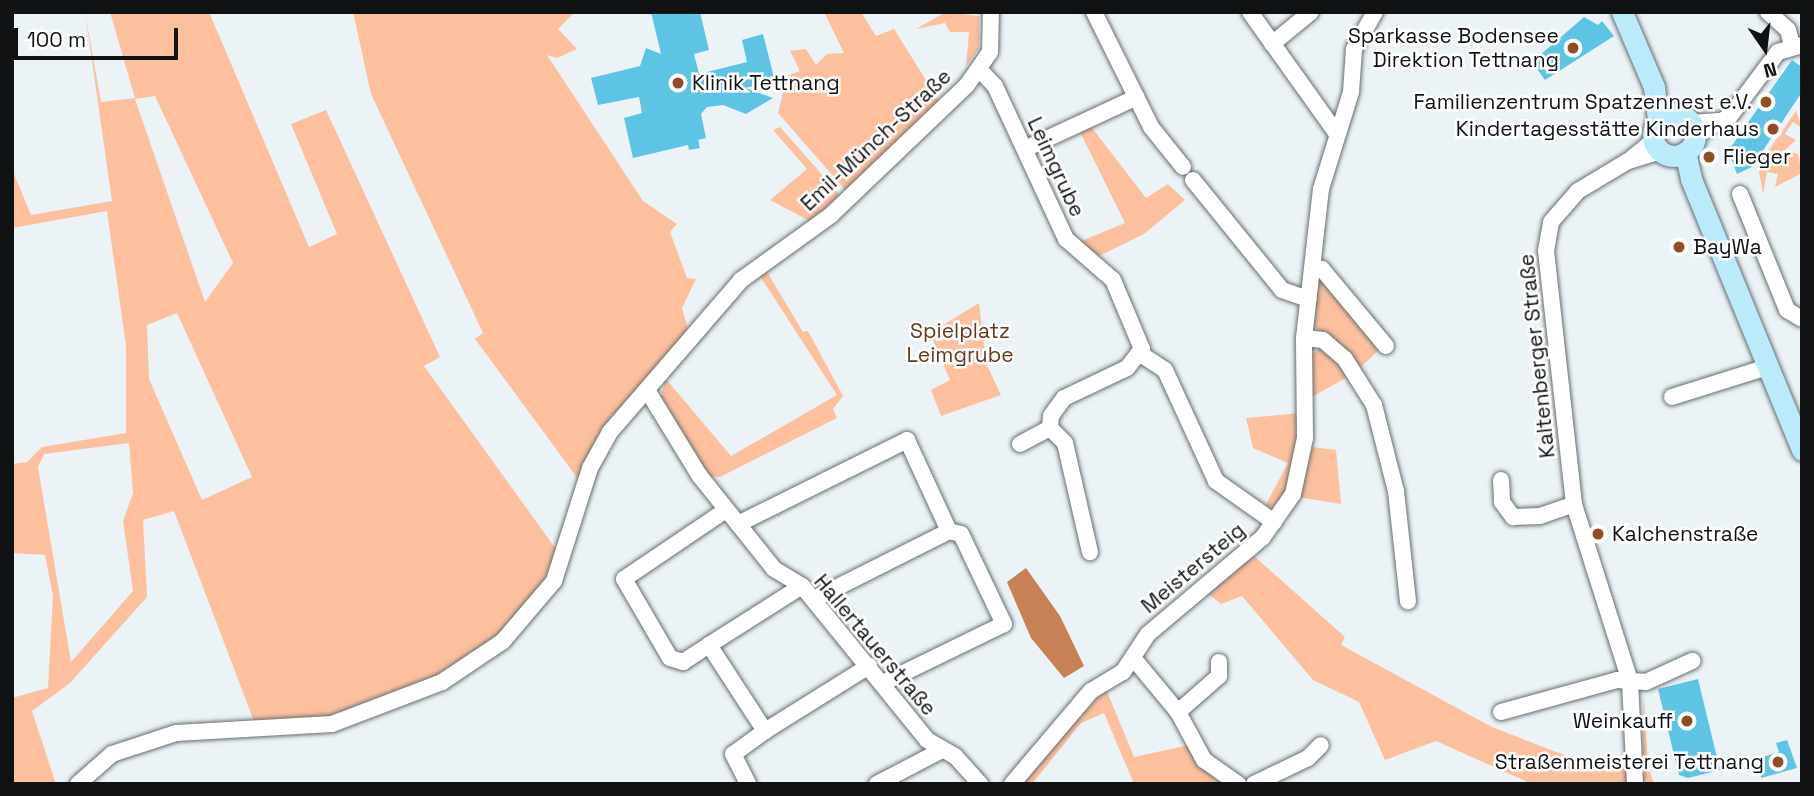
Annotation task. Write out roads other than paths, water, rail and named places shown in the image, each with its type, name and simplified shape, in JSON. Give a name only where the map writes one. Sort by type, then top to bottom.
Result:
[{"type":"main road","points":[[1622,12],[1767,367],[1794,413],[1802,450]]},
{"type":"street","name":"Emil-Münch-Straße","points":[[78,784],[112,754],[149,740],[214,728],[332,724],[415,695],[473,664],[518,627],[554,581],[590,468],[610,432],[741,280],[848,200],[980,69],[994,39],[991,12]]},
{"type":"street","points":[[1094,12],[1158,139],[1282,290],[1308,299]]},
{"type":"street","points":[[1250,12],[1337,134]]},
{"type":"street","points":[[1272,44],[1311,12]]},
{"type":"street","name":"Meistersteig","points":[[1012,784],[1091,691],[1134,659],[1147,634],[1274,522],[1293,494],[1301,468],[1304,338],[1321,189],[1351,92],[1354,49],[1375,12]]},
{"type":"street","points":[[1768,12],[1788,30],[1797,45]]},
{"type":"street","name":"Kaltenberger Straße","points":[[1635,784],[1630,681],[1573,504],[1548,230],[1578,191],[1674,137],[1721,121],[1778,52],[1797,45]]},
{"type":"street","name":"Leimgrube","points":[[980,69],[995,86],[1066,239],[1113,281],[1142,355]]},
{"type":"street","points":[[1025,149],[1137,97]]},
{"type":"street","points":[[1740,194],[1787,310],[1802,319]]},
{"type":"street","points":[[1313,268],[1322,269],[1386,346]]},
{"type":"street","points":[[1304,338],[1332,346],[1358,373],[1374,405],[1396,491],[1408,601]]},
{"type":"street","points":[[1090,552],[1065,443],[1050,428],[1051,416],[1064,398],[1127,368],[1142,355],[1165,370],[1216,481],[1274,522]]},
{"type":"street","points":[[1672,397],[1767,367]]},
{"type":"street","name":"Hallertauerstraße","points":[[646,390],[726,510],[774,569],[802,586],[927,740],[980,784]]},
{"type":"street","points":[[1020,444],[1050,428]]},
{"type":"street","points":[[738,524],[907,440],[949,531]]},
{"type":"street","points":[[1501,480],[1502,502],[1513,517],[1540,516],[1573,504]]},
{"type":"street","points":[[726,510],[624,579],[674,661],[683,662],[802,586]]},
{"type":"street","points":[[814,599],[949,531],[961,534],[1004,624],[883,683]]},
{"type":"street","points":[[709,645],[765,731]]},
{"type":"street","points":[[1134,659],[1178,712],[1204,760],[1238,784]]},
{"type":"street","points":[[1501,712],[1630,681],[1653,680],[1692,661]]},
{"type":"street","points":[[1178,712],[1219,676],[1219,662]]},
{"type":"street","points":[[748,784],[733,754],[869,666]]},
{"type":"street","points":[[1254,784],[1308,758],[1321,745]]},
{"type":"street","points":[[877,784],[942,750]]},
{"type":"place","name":"Sparkasse Bodensee Direktion Tettnang","points":[[1573,48]]},
{"type":"place","name":"Klinik Tettnang","points":[[678,83]]},
{"type":"place","name":"Familienzentrum Spatzennest e.V.","points":[[1766,102]]},
{"type":"place","name":"Kindertagesstätte Kinderhaus","points":[[1773,129]]},
{"type":"place","name":"Flieger","points":[[1709,157]]},
{"type":"place","name":"BayWa","points":[[1679,247]]},
{"type":"place","name":"Kalchenstraße","points":[[1598,534]]},
{"type":"place","name":"Weinkauff","points":[[1687,721]]},
{"type":"place","name":"Straßenmeisterei Tettnang","points":[[1778,762]]},
{"type":"park label","name":"Spielplatz Leimgrube","points":[[960,343]]}]
